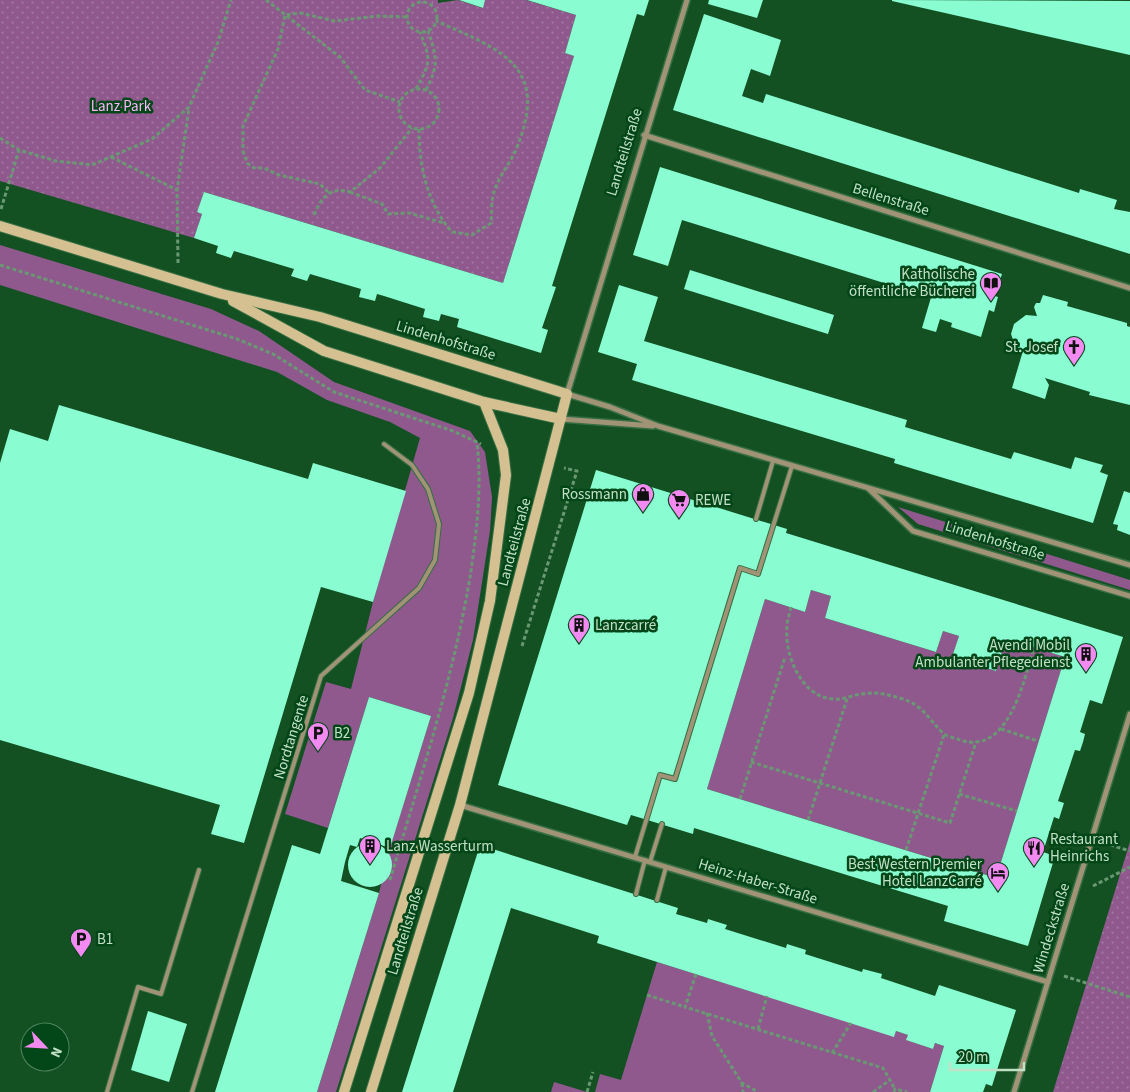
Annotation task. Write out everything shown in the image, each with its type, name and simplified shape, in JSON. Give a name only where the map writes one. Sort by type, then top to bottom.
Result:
[{"type":"street","name":"Landteilstraße","points":[[372,1092],[460,805],[567,394],[644,135],[687,0]]},
{"type":"street","name":"Bellenstraße","points":[[644,135],[1130,288]]},
{"type":"street","name":"Lindenhofstraße","points":[[0,226],[222,294],[320,317],[610,406],[658,426],[1130,565]]},
{"type":"street","name":"Lindenhofstraße","points":[[222,294],[324,351],[484,402],[561,419],[658,426]]},
{"type":"street","name":"Landteilstraße","points":[[344,1092],[469,693],[490,601],[506,475],[503,450],[484,402]]},
{"type":"street","name":"Lindenhofstraße","points":[[867,487],[913,532],[1130,596]]},
{"type":"street","name":"Windeckstraße","points":[[1014,1092],[1130,714]]},
{"type":"street","name":"Heinz-Haber-Straße","points":[[460,805],[1048,982]]},
{"type":"lane","name":"Nordtangente","points":[[192,1092],[321,676],[420,588],[435,560],[440,524],[428,489],[412,465],[384,444]]},
{"type":"lane","points":[[756,519],[773,461]]},
{"type":"lane","points":[[635,857],[660,775],[675,779],[740,568],[758,574],[792,466]]},
{"type":"lane","points":[[636,894],[662,824]]},
{"type":"lane","points":[[657,900],[666,866]]},
{"type":"lane","points":[[107,1092],[138,987],[161,994],[199,870]]},
{"type":"path","points":[[178,281],[178,190],[189,107],[218,42],[231,0]]},
{"type":"path","points":[[266,0],[340,56],[365,90],[400,102]]},
{"type":"path","points":[[424,1],[435,10],[436,21],[428,31],[420,32],[410,27],[407,17],[412,6],[424,1]]},
{"type":"path","points":[[284,15],[300,13],[335,22],[378,16],[407,17]]},
{"type":"path","points":[[284,15],[278,49],[243,126],[243,151],[247,163],[254,168],[264,168],[279,175],[320,184],[328,192]]},
{"type":"path","points":[[419,129],[419,154],[422,174],[444,223],[452,232],[472,235],[491,223],[493,196],[515,151],[529,108],[525,80],[508,58],[481,41],[436,21]]},
{"type":"path","points":[[426,90],[436,67],[436,54],[428,31]]},
{"type":"path","points":[[416,89],[428,66],[429,56],[420,32]]},
{"type":"path","points":[[416,89],[426,90],[437,100],[438,114],[430,126],[419,129],[412,128],[400,116],[400,102],[404,95],[416,89]]},
{"type":"path","points":[[0,138],[19,150],[56,161],[92,165],[152,139],[189,107]]},
{"type":"path","points":[[350,192],[380,168],[412,128]]},
{"type":"path","points":[[0,212],[19,150]]},
{"type":"path","points":[[110,157],[178,190]]},
{"type":"path","points":[[314,215],[320,202],[328,192],[341,189],[382,204],[388,214],[409,213],[444,223]]},
{"type":"path","points":[[0,265],[237,339],[273,354],[334,392],[452,431],[477,443],[480,487],[476,535],[462,627],[442,703],[389,883]]},
{"type":"path","points":[[522,646],[577,471]]},
{"type":"path","points":[[791,607],[786,626],[797,673],[810,691],[831,699],[847,699],[861,694],[882,692],[907,700],[926,713],[944,734],[966,742],[976,742],[992,736],[1008,720],[1021,690],[1034,647]]},
{"type":"path","points":[[740,799],[785,656]]},
{"type":"path","points":[[808,820],[847,699]]},
{"type":"path","points":[[1001,729],[1038,741]]},
{"type":"path","points":[[906,850],[944,734]]},
{"type":"path","points":[[752,762],[950,824],[976,742]]},
{"type":"path","points":[[959,794],[1017,812]]},
{"type":"path","points":[[1092,839],[1130,851]]},
{"type":"path","points":[[1074,896],[1130,867]]},
{"type":"path","points":[[1051,972],[1130,997]]},
{"type":"path","points":[[685,1007],[696,974]]},
{"type":"path","points":[[646,995],[883,1068],[895,1090],[907,1092]]},
{"type":"path","points":[[758,1030],[767,996]]},
{"type":"path","points":[[706,1013],[712,1036],[742,1083],[743,1092]]},
{"type":"path","points":[[832,1053],[851,1023]]},
{"type":"path","points":[[587,1092],[593,1072]]},
{"type":"path","points":[[873,1092],[890,1080]]},
{"type":"path","points":[[742,1083],[758,1092]]},
{"type":"green space","name":"Lanz Park","points":[[0,0],[438,0],[438,3],[458,0],[482,8],[485,0],[526,0],[576,15],[565,53],[574,56],[503,283],[204,192],[197,212],[202,214],[194,238],[0,181]]},
{"type":"green space","points":[[0,245],[211,309],[259,331],[334,382],[470,431],[485,452],[492,497],[490,531],[473,640],[453,718],[336,1092],[317,1092],[379,893],[390,847],[431,716],[369,697],[328,828],[285,814],[326,682],[351,689],[373,602],[420,438],[390,422],[327,400],[277,372],[0,285]]},
{"type":"green space","points":[[898,507],[1130,580],[1130,590],[918,524]]},
{"type":"green space","points":[[811,590],[831,596],[825,618],[936,652],[943,631],[959,636],[952,657],[996,671],[1006,639],[1065,657],[996,878],[707,789],[765,599],[805,612]]},
{"type":"green space","points":[[1130,842],[1130,1092],[1053,1092]]},
{"type":"green space","points":[[657,962],[894,1036],[896,1031],[908,1035],[907,1040],[933,1049],[935,1043],[944,1046],[930,1092],[595,1092],[600,1074],[621,1080]]},
{"type":"green space","points":[[554,1082],[587,1092],[551,1092]]},
{"type":"building","points":[[459,0],[485,0],[483,8]]},
{"type":"building","points":[[527,0],[649,0],[644,16],[637,14],[552,286],[556,287],[542,328],[548,330],[541,353],[457,327],[459,319],[441,314],[439,321],[423,317],[425,309],[384,296],[377,294],[375,301],[359,297],[361,289],[310,274],[307,281],[291,276],[294,269],[234,251],[231,258],[216,253],[218,246],[194,238],[202,214],[197,212],[204,192],[503,283],[574,56],[565,53],[576,15]]},
{"type":"building","points":[[709,0],[763,0],[757,18],[708,4]]},
{"type":"building","points":[[892,1],[1130,1],[1130,55]]},
{"type":"building","points":[[704,14],[781,40],[770,76],[751,69],[742,96],[763,103],[766,94],[1079,193],[1080,189],[1117,200],[1114,209],[1130,212],[1130,254],[673,110]]},
{"type":"building","points":[[660,167],[1002,274],[995,296],[998,297],[994,312],[989,310],[981,337],[951,327],[952,323],[940,319],[936,332],[922,328],[932,294],[914,289],[913,292],[682,220],[668,266],[633,255]]},
{"type":"building","points":[[690,270],[834,315],[828,334],[684,289]]},
{"type":"building","points":[[619,285],[658,297],[644,341],[907,420],[905,427],[1011,459],[1014,452],[1071,469],[1075,457],[1103,465],[1100,472],[1108,475],[1093,523],[894,463],[895,459],[632,380],[637,364],[598,352]]},
{"type":"building","name":"St. Josef","points":[[1043,295],[1068,302],[1067,306],[1127,323],[1127,326],[1130,327],[1130,405],[1089,395],[1090,392],[1045,378],[1049,385],[1045,399],[1012,388],[1022,354],[1016,348],[1011,334],[1014,324],[1026,315],[1037,316],[1034,307],[1036,303],[1040,303]]},
{"type":"building","points":[[59,405],[308,479],[313,463],[406,491],[373,602],[321,587],[244,843],[211,834],[220,805],[0,740],[0,463],[10,429],[48,441]]},
{"type":"building","points":[[596,470],[787,529],[786,533],[1123,637],[1102,704],[1090,700],[1080,732],[1085,734],[1083,742],[1080,751],[1075,750],[1058,801],[1064,803],[1059,819],[1054,817],[1043,852],[1055,856],[1028,946],[944,921],[948,906],[694,828],[693,834],[631,815],[627,825],[498,785]],"holes":[[[811,590],[831,596],[825,618],[936,652],[943,631],[959,636],[952,657],[996,671],[1006,639],[1065,657],[996,878],[707,789],[765,599],[805,612]]]},
{"type":"building","points":[[1124,491],[1130,493],[1130,535],[1117,530],[1118,525],[1113,524]]},
{"type":"building","points":[[369,697],[431,716],[390,848],[360,838],[357,847],[350,845],[341,881],[379,893],[317,1092],[215,1092],[292,845],[320,854]]},
{"type":"building","name":"Lanz Wasserturm","points":[[370,843],[382,847],[388,853],[392,865],[388,877],[382,883],[370,887],[358,883],[352,877],[348,865],[352,853],[358,847]]},
{"type":"building","points":[[480,845],[678,908],[676,914],[707,923],[708,919],[727,925],[725,929],[786,948],[787,944],[806,950],[805,954],[862,972],[863,969],[882,974],[881,978],[935,996],[939,985],[1016,1010],[992,1086],[986,1084],[983,1092],[930,1092],[944,1046],[935,1043],[933,1049],[906,1040],[908,1035],[896,1031],[894,1037],[597,943],[599,936],[511,908],[453,1092],[402,1092]]},
{"type":"building","points":[[148,1011],[187,1024],[169,1082],[131,1070]]},
{"type":"place","name":"Katholische öffentliche Bücherei","points":[[991,302]]},
{"type":"place","name":"St. Josef","points":[[1074,366]]},
{"type":"place","name":"Rossmann","points":[[643,513]]},
{"type":"place","name":"REWE","points":[[679,519]]},
{"type":"place","name":"Lanzcarré","points":[[579,644]]},
{"type":"place","name":"Avendi Mobil Ambulanter Pflegedienst","points":[[1086,673]]},
{"type":"place","name":"B2","points":[[318,752]]},
{"type":"place","name":"Lanz Wasserturm","points":[[370,865]]},
{"type":"place","name":"Restaurant Heinrichs","points":[[1034,867]]},
{"type":"place","name":"Best Western Premier Hotel LanzCarré","points":[[998,892]]},
{"type":"place","name":"B1","points":[[81,958]]}]
